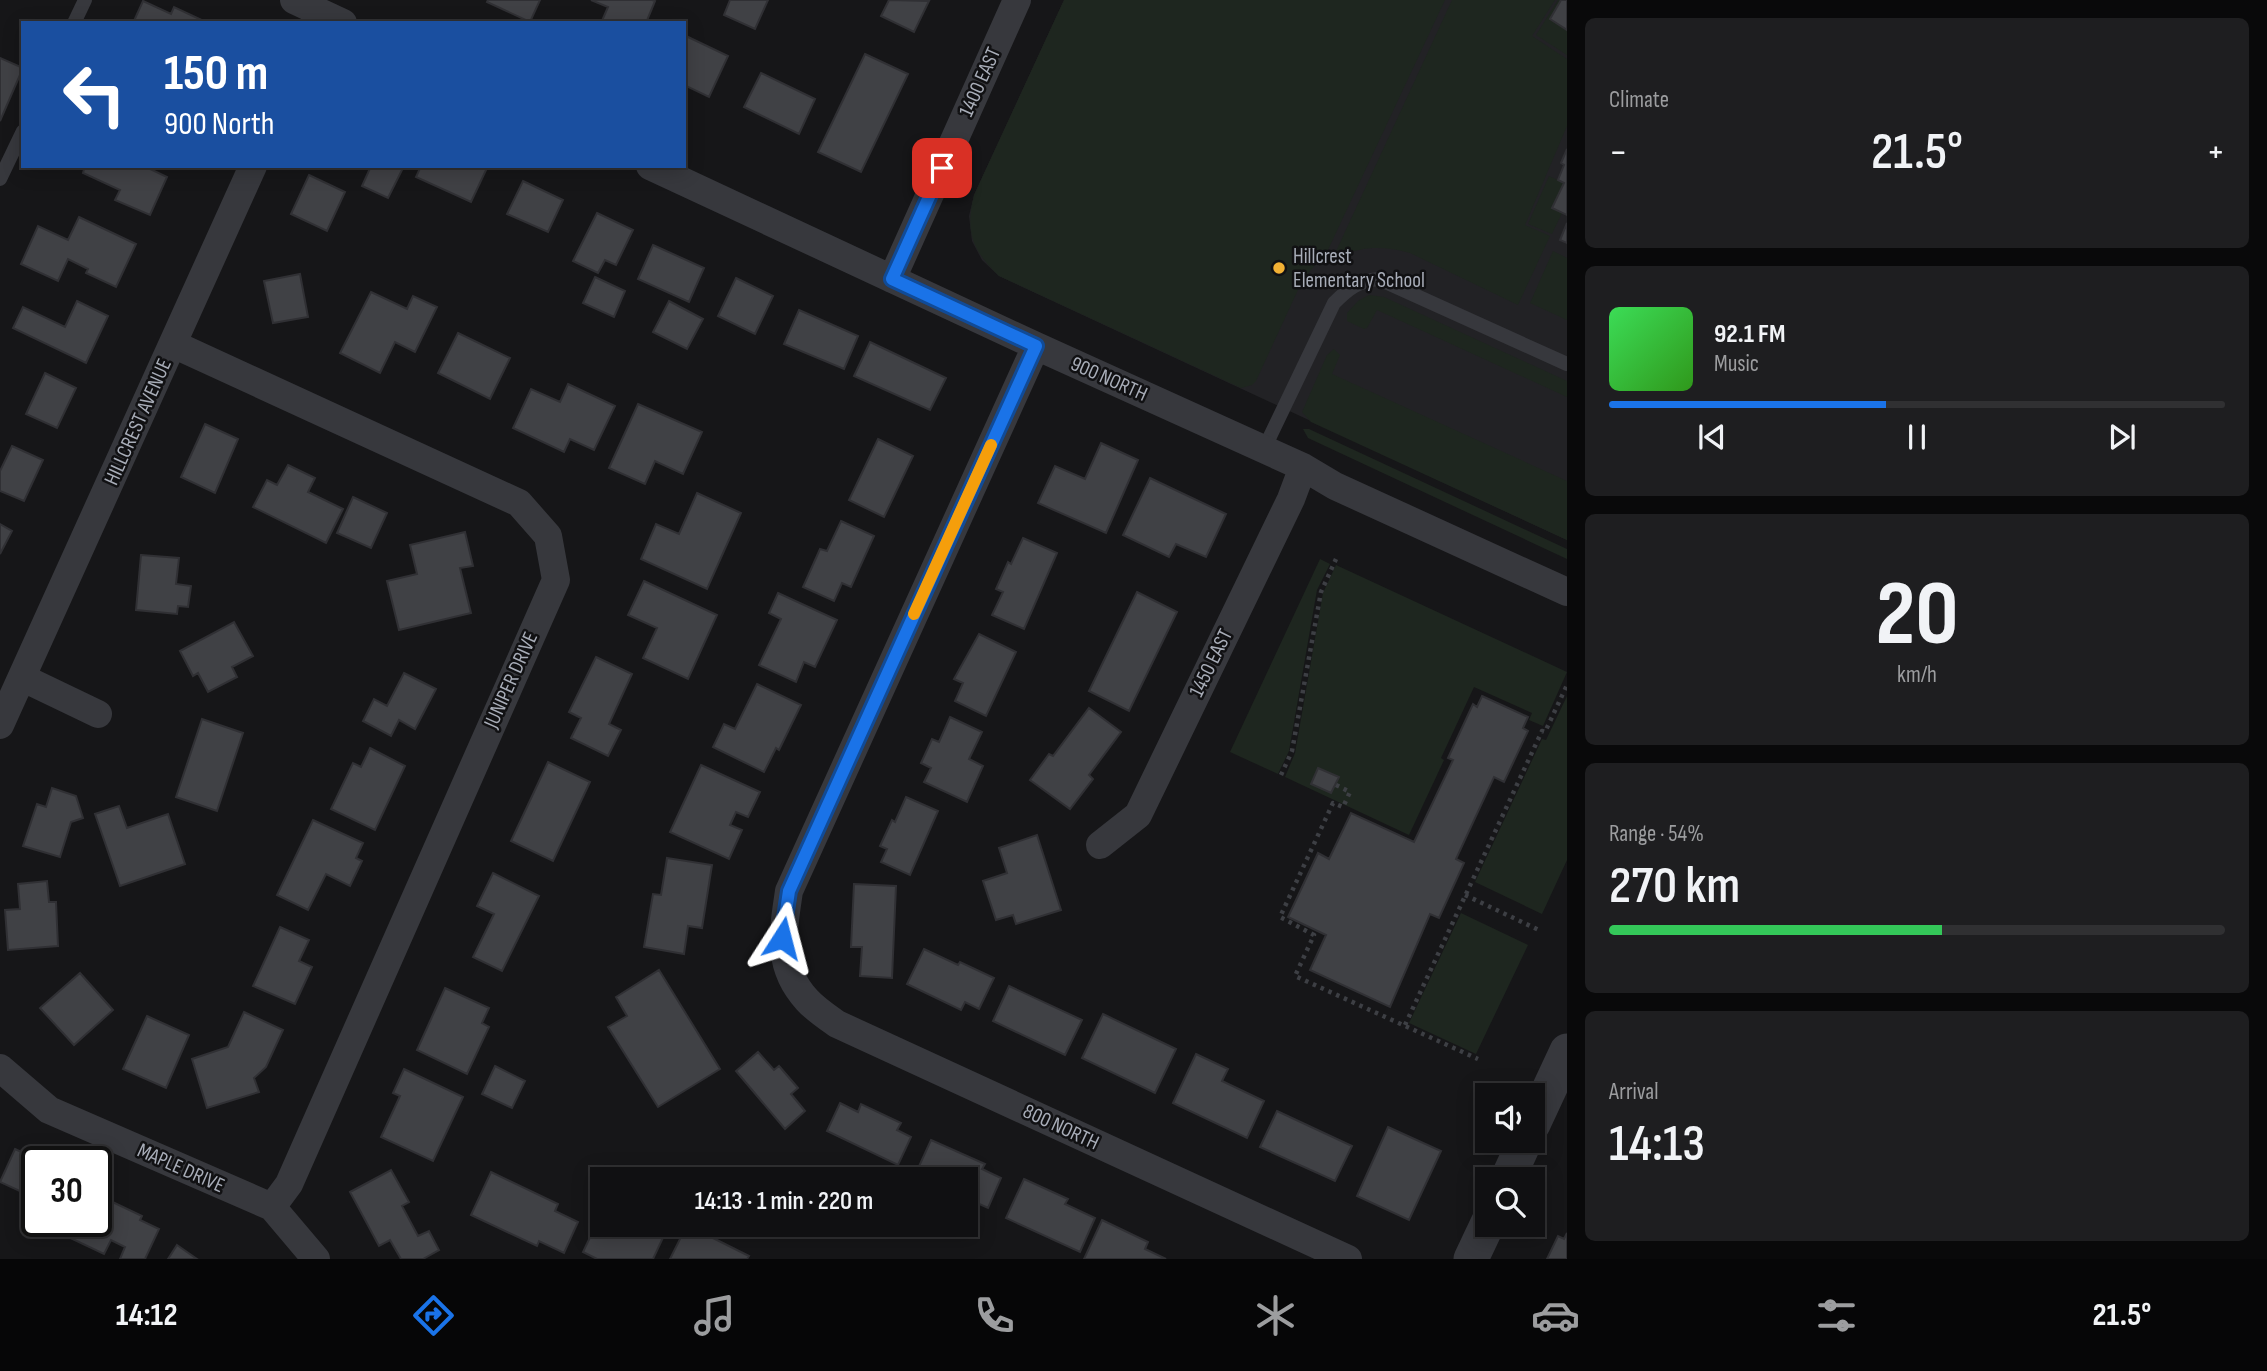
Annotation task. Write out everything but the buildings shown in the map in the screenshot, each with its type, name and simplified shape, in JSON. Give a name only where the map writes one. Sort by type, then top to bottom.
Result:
[{"type":"street","points":[[295,0],[328,15]]},
{"type":"street","name":"1400 EAST","points":[[892,279],[1017,0]]},
{"type":"street","name":"HILLCREST AVENUE","points":[[0,725],[252,168]]},
{"type":"street","name":"900 NORTH","points":[[654,168],[1303,467],[1335,486],[1567,592]]},
{"type":"street","name":"JUNIPER DRIVE","points":[[173,344],[519,503],[548,536],[555,580],[289,1184],[272,1207]]},
{"type":"street","name":"800 NORTH","points":[[1036,346],[789,891],[782,938],[790,975],[807,1001],[837,1024],[1348,1259]]},
{"type":"street","name":"1450 EAST","points":[[1100,845],[1138,815],[1291,499],[1303,467]]},
{"type":"street","points":[[23,678],[98,714]]},
{"type":"street","points":[[1545,1098],[1567,1051]]},
{"type":"street","name":"MAPLE DRIVE","points":[[0,1068],[48,1110],[272,1207],[316,1259]]},
{"type":"street","points":[[1471,1259],[1481,1237]]},
{"type":"lane","points":[[75,21],[85,0]]},
{"type":"lane","points":[[0,179],[21,135]]},
{"type":"lane","points":[[1264,449],[1334,303],[1350,287],[1363,280],[1380,279],[1567,363]]},
{"type":"path","points":[[1281,775],[1292,751],[1321,592],[1336,559]]},
{"type":"path","points":[[1405,1025],[1542,731],[1545,732],[1567,685]]},
{"type":"path","points":[[1336,785],[1350,792],[1343,807],[1333,803],[1280,917],[1314,935],[1295,976],[1479,1059]]},
{"type":"path","points":[[1465,895],[1541,931]]},
{"type":"shaded area","name":"Hillcrest Elementary School","points":[[1064,0],[1567,0],[1567,540],[999,276],[982,260],[972,241],[969,216],[974,195]]},
{"type":"shaded area","points":[[1064,0],[1445,0],[1327,252],[1303,279],[1252,385],[1241,388],[999,276],[977,249],[970,220],[974,195]]},
{"type":"shaded area","points":[[1452,0],[1555,0],[1532,36],[1567,59],[1567,126],[1525,225],[1550,236],[1518,305],[1399,250],[1361,250],[1332,260]]},
{"type":"shaded area","points":[[1558,0],[1561,0],[1550,19],[1567,30],[1567,55],[1536,35]]},
{"type":"shaded area","points":[[1549,176],[1564,183],[1553,207],[1562,213],[1552,234],[1528,224]]},
{"type":"shaded area","points":[[1553,251],[1567,258],[1567,320],[1530,303]]},
{"type":"shaded area","points":[[1369,295],[1384,297],[1567,381],[1567,397],[1377,310],[1367,328],[1347,321],[1347,313],[1358,301]]},
{"type":"shaded area","points":[[1334,349],[1340,355],[1332,374],[1567,481],[1567,540],[1311,422],[1302,412],[1327,355]]},
{"type":"shaded area","points":[[1303,429],[1309,429],[1567,549],[1567,559],[1308,438]]},
{"type":"shaded area","points":[[1320,559],[1330,564],[1317,590],[1289,751],[1278,774],[1230,752]]},
{"type":"shaded area","points":[[1336,565],[1567,672],[1543,726],[1529,720],[1532,713],[1474,687],[1409,835],[1285,777],[1295,753],[1323,593]]},
{"type":"shaded area","points":[[1567,696],[1567,860],[1542,914],[1475,882],[1542,739],[1546,740]]},
{"type":"shaded area","points":[[1461,913],[1528,945],[1476,1054],[1409,1023]]},
{"type":"slow traffic","points":[[914,614],[991,445]]},
{"type":"place","name":"Hillcrest Elementary School","points":[[1279,268]]},
{"type":"route","points":[[782,938],[789,891],[1036,346],[892,279],[942,168]]}]
